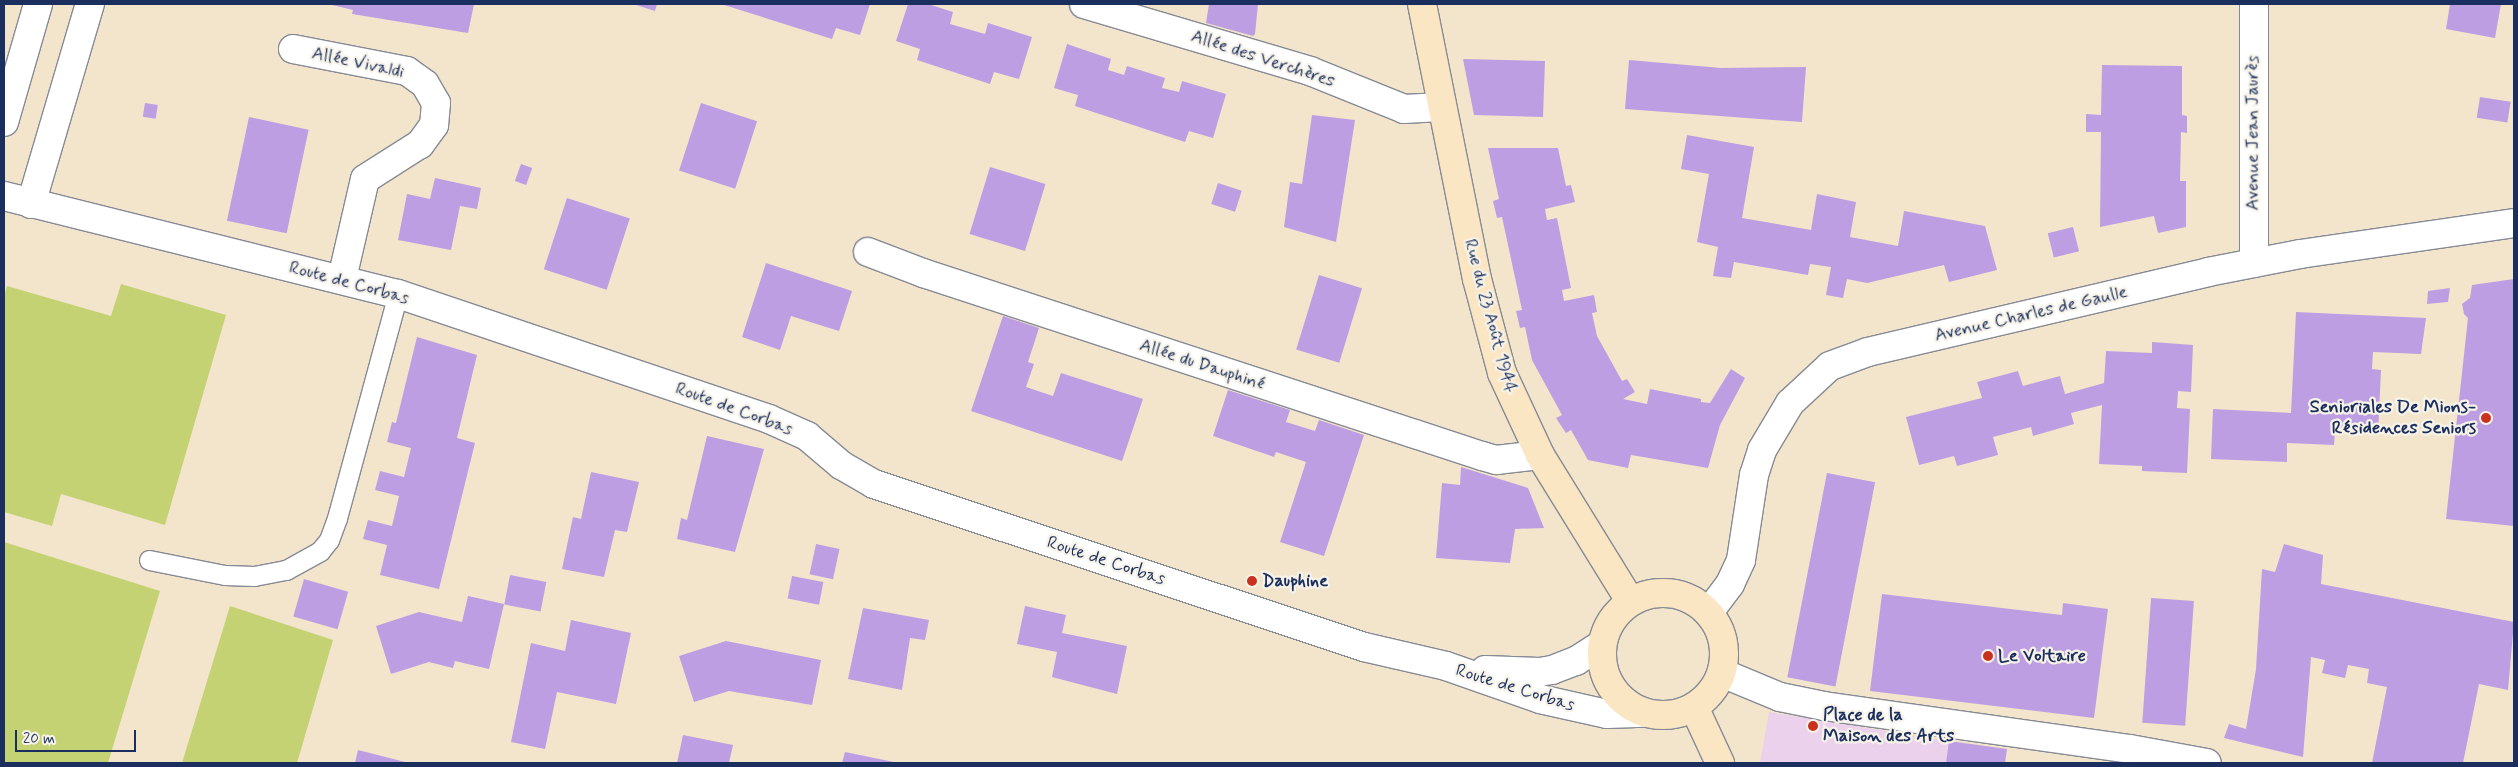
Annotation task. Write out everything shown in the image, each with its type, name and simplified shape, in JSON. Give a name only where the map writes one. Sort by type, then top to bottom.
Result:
[{"type":"main road","name":"Rue du 23 Août 1944","points":[[1422,4],[1441,107],[1477,279],[1502,373],[1540,455],[1630,601]]},
{"type":"main road","points":[[1668,592],[1689,598],[1708,612],[1720,631],[1724,656],[1722,673],[1712,692],[1694,707],[1673,715],[1644,713],[1616,694],[1606,678],[1602,645],[1612,618],[1630,601],[1648,594],[1668,592]]},
{"type":"main road","points":[[1694,707],[1720,763]]},
{"type":"street","points":[[4,122],[38,4]]},
{"type":"street","points":[[31,204],[90,4]]},
{"type":"street","name":"Allée des Verchères","points":[[1084,4],[1310,71],[1404,109],[1441,107]]},
{"type":"street","name":"Avenue Jean Jaurès","points":[[2254,4],[2254,263]]},
{"type":"street","name":"Allée Vivaldi","points":[[293,49],[407,71],[425,84],[436,103],[434,125],[420,144],[365,179],[342,279]]},
{"type":"street","name":"Route de Corbas","points":[[4,196],[398,294],[769,419],[807,436],[841,465],[874,484],[1364,647],[1446,666],[1540,699],[1607,714],[1644,713]]},
{"type":"street","name":"Avenue Charles de Gaulle","points":[[1708,612],[1730,584],[1741,560],[1754,475],[1774,426],[1790,402],[1830,366],[1868,352],[2254,263],[2514,223]]},
{"type":"street","name":"Allée du Dauphiné","points":[[868,252],[933,276],[1482,456],[1496,460],[1540,455]]},
{"type":"street","name":"Route de Corbas","points":[[1446,666],[1539,672],[1565,666],[1602,645]]},
{"type":"street","points":[[1722,673],[1780,697],[1824,706],[2130,748],[2208,763]]},
{"type":"lane","points":[[149,560],[218,574],[254,576],[286,570],[320,552],[329,540],[337,518],[398,294]]},
{"type":"shaded area","name":"Place de la Maison des Arts","points":[[1769,712],[1949,741],[1946,763],[1760,763]]},
{"type":"green space","points":[[121,284],[226,315],[165,525],[61,494],[52,526],[4,512],[4,297],[7,286],[111,316]]},
{"type":"green space","points":[[4,542],[160,591],[108,763],[4,763]]},
{"type":"green space","points":[[230,606],[333,640],[297,763],[182,763]]},
{"type":"building","points":[[328,4],[474,4],[468,33],[352,14],[353,10]]},
{"type":"building","points":[[633,4],[657,4],[655,11]]},
{"type":"building","points":[[721,4],[870,4],[860,35],[836,28],[832,39]]},
{"type":"building","points":[[908,4],[928,4],[953,12],[950,24],[985,34],[988,23],[1032,37],[1019,79],[994,72],[990,84],[917,60],[920,49],[896,41]]},
{"type":"building","points":[[1209,4],[1258,4],[1255,34],[1253,36],[1206,23]]},
{"type":"building","points":[[2450,4],[2501,4],[2495,38],[2446,29]]},
{"type":"building","points":[[1067,44],[1111,59],[1108,70],[1124,75],[1127,66],[1165,78],[1162,88],[1179,92],[1182,81],[1226,94],[1213,138],[1189,131],[1185,142],[1075,106],[1078,95],[1054,88]]},
{"type":"building","points":[[1463,59],[1545,61],[1543,117],[1474,115]]},
{"type":"building","points":[[1629,60],[1721,68],[1806,67],[1802,122],[1625,109]]},
{"type":"building","points":[[2102,65],[2182,66],[2182,115],[2187,116],[2187,133],[2181,132],[2180,181],[2186,181],[2186,227],[2158,233],[2154,216],[2100,227],[2101,132],[2086,132],[2086,114],[2101,115]]},
{"type":"building","points":[[2480,97],[2511,102],[2507,123],[2477,118]]},
{"type":"building","points":[[145,103],[158,105],[156,119],[143,117]]},
{"type":"building","points":[[701,103],[757,121],[735,189],[679,171]]},
{"type":"building","points":[[1312,115],[1355,120],[1336,242],[1284,227],[1290,182],[1302,184]]},
{"type":"building","points":[[249,117],[309,130],[287,233],[227,221]]},
{"type":"building","points":[[1687,135],[1754,147],[1742,218],[1811,230],[1817,194],[1856,202],[1850,237],[1898,246],[1904,211],[1985,226],[1997,270],[1949,282],[1944,265],[1867,283],[1847,279],[1843,298],[1826,295],[1831,267],[1810,264],[1808,275],[1734,262],[1731,278],[1713,276],[1718,247],[1697,242],[1709,174],[1681,169]]},
{"type":"building","points":[[1488,148],[1558,148],[1566,186],[1571,185],[1575,202],[1545,209],[1547,220],[1557,218],[1571,288],[1562,290],[1564,301],[1594,295],[1597,312],[1592,313],[1597,336],[1622,381],[1627,379],[1635,392],[1623,399],[1647,404],[1650,389],[1701,399],[1701,402],[1710,403],[1731,369],[1745,378],[1720,425],[1708,468],[1631,455],[1628,468],[1588,460],[1571,430],[1566,433],[1556,418],[1562,415],[1532,360],[1525,327],[1520,328],[1516,311],[1522,310],[1502,217],[1497,218],[1493,201],[1499,199]]},
{"type":"building","points":[[521,164],[532,168],[526,185],[515,181]]},
{"type":"building","points":[[990,167],[1045,184],[1025,251],[970,234]]},
{"type":"building","points":[[435,178],[481,188],[477,209],[460,206],[451,250],[398,240],[407,194],[430,199]]},
{"type":"building","points":[[1218,183],[1242,191],[1235,212],[1211,204]]},
{"type":"building","points":[[567,198],[630,218],[607,290],[544,269]]},
{"type":"building","points":[[2073,227],[2079,251],[2054,258],[2048,233]]},
{"type":"building","points":[[766,263],[852,291],[839,331],[791,316],[780,350],[742,337]]},
{"type":"building","points":[[1319,275],[1362,288],[1339,363],[1296,350]]},
{"type":"building","name":"Senioriales De Mions- Résidences Seniors","points":[[2514,279],[2514,526],[2446,519],[2468,318],[2464,314],[2462,304],[2470,298],[2472,285]]},
{"type":"building","points":[[2450,288],[2448,302],[2427,304],[2428,291]]},
{"type":"building","points":[[2296,312],[2426,318],[2421,354],[2373,352],[2372,369],[2381,370],[2378,434],[2335,432],[2334,445],[2287,443],[2287,462],[2211,459],[2213,409],[2291,413]]},
{"type":"building","points":[[1003,316],[1039,328],[1028,362],[1034,364],[1026,387],[1053,396],[1061,373],[1143,399],[1122,461],[971,411]]},
{"type":"building","points":[[417,337],[477,355],[457,438],[475,443],[439,589],[380,575],[387,545],[363,539],[368,520],[392,526],[399,496],[375,490],[380,471],[404,477],[411,448],[387,442],[392,422],[396,423]]},
{"type":"building","points":[[2152,342],[2193,345],[2191,392],[2178,391],[2177,408],[2190,409],[2187,473],[2142,471],[2142,466],[2099,464],[2102,405],[2071,413],[2074,424],[2033,436],[2031,427],[1993,437],[1998,455],[1957,466],[1954,456],[1919,465],[1906,417],[1982,398],[1977,382],[2018,371],[2023,386],[2060,376],[2065,394],[2104,383],[2106,351],[2152,353]]},
{"type":"building","points":[[1228,390],[1290,410],[1286,422],[1315,431],[1319,420],[1364,435],[1324,556],[1280,542],[1306,462],[1276,452],[1274,457],[1213,436]]},
{"type":"building","points":[[707,436],[764,449],[735,552],[677,539],[681,518],[687,520]]},
{"type":"building","points":[[1461,467],[1528,488],[1544,528],[1515,529],[1510,563],[1436,558],[1442,483],[1460,485]]},
{"type":"building","points":[[591,472],[639,482],[627,532],[615,530],[604,577],[562,569],[573,517],[581,519]]},
{"type":"building","points":[[1827,473],[1875,482],[1835,687],[1787,677]]},
{"type":"building","points":[[816,544],[839,549],[833,579],[810,574]]},
{"type":"building","points":[[2284,544],[2323,555],[2321,584],[2514,622],[2508,690],[2479,684],[2463,763],[2372,763],[2387,687],[2367,683],[2369,669],[2348,665],[2345,678],[2322,673],[2325,660],[2311,657],[2303,757],[2224,738],[2229,724],[2246,729],[2256,669],[2262,569],[2275,572]]},
{"type":"building","points":[[510,575],[546,582],[541,612],[504,604]]},
{"type":"building","points":[[792,576],[823,582],[819,605],[788,599]]},
{"type":"building","points":[[304,579],[348,592],[337,629],[293,616]]},
{"type":"building","name":"Le Voltaire","points":[[1882,594],[2062,615],[2063,603],[2108,609],[2094,718],[1870,691]]},
{"type":"building","points":[[468,596],[504,604],[489,669],[455,661],[453,668],[429,662],[391,674],[376,626],[419,612],[462,622]]},
{"type":"building","points":[[2151,598],[2194,601],[2185,726],[2142,723]]},
{"type":"building","points":[[1025,606],[1066,615],[1062,633],[1127,646],[1117,694],[1052,677],[1057,652],[1017,644]]},
{"type":"building","points":[[863,608],[929,620],[925,640],[910,638],[902,690],[848,679]]},
{"type":"building","points":[[571,620],[631,633],[616,704],[557,692],[545,749],[511,742],[531,643],[565,651]]},
{"type":"building","points":[[726,641],[821,660],[812,705],[729,691],[694,702],[679,656]]},
{"type":"building","points":[[683,735],[733,745],[729,763],[677,763]]},
{"type":"building","points":[[1949,741],[2007,749],[2005,763],[1946,763]]},
{"type":"building","points":[[358,750],[409,763],[355,763]]},
{"type":"building","points":[[845,752],[894,762],[894,763],[842,763]]},
{"type":"place","name":"Senioriales De Mions- Résidences Seniors","points":[[2486,418]]},
{"type":"place","name":"Dauphine","points":[[1252,581]]},
{"type":"place","name":"Le Voltaire","points":[[1988,656]]},
{"type":"place","name":"Place de la Maison des Arts","points":[[1813,726]]}]
